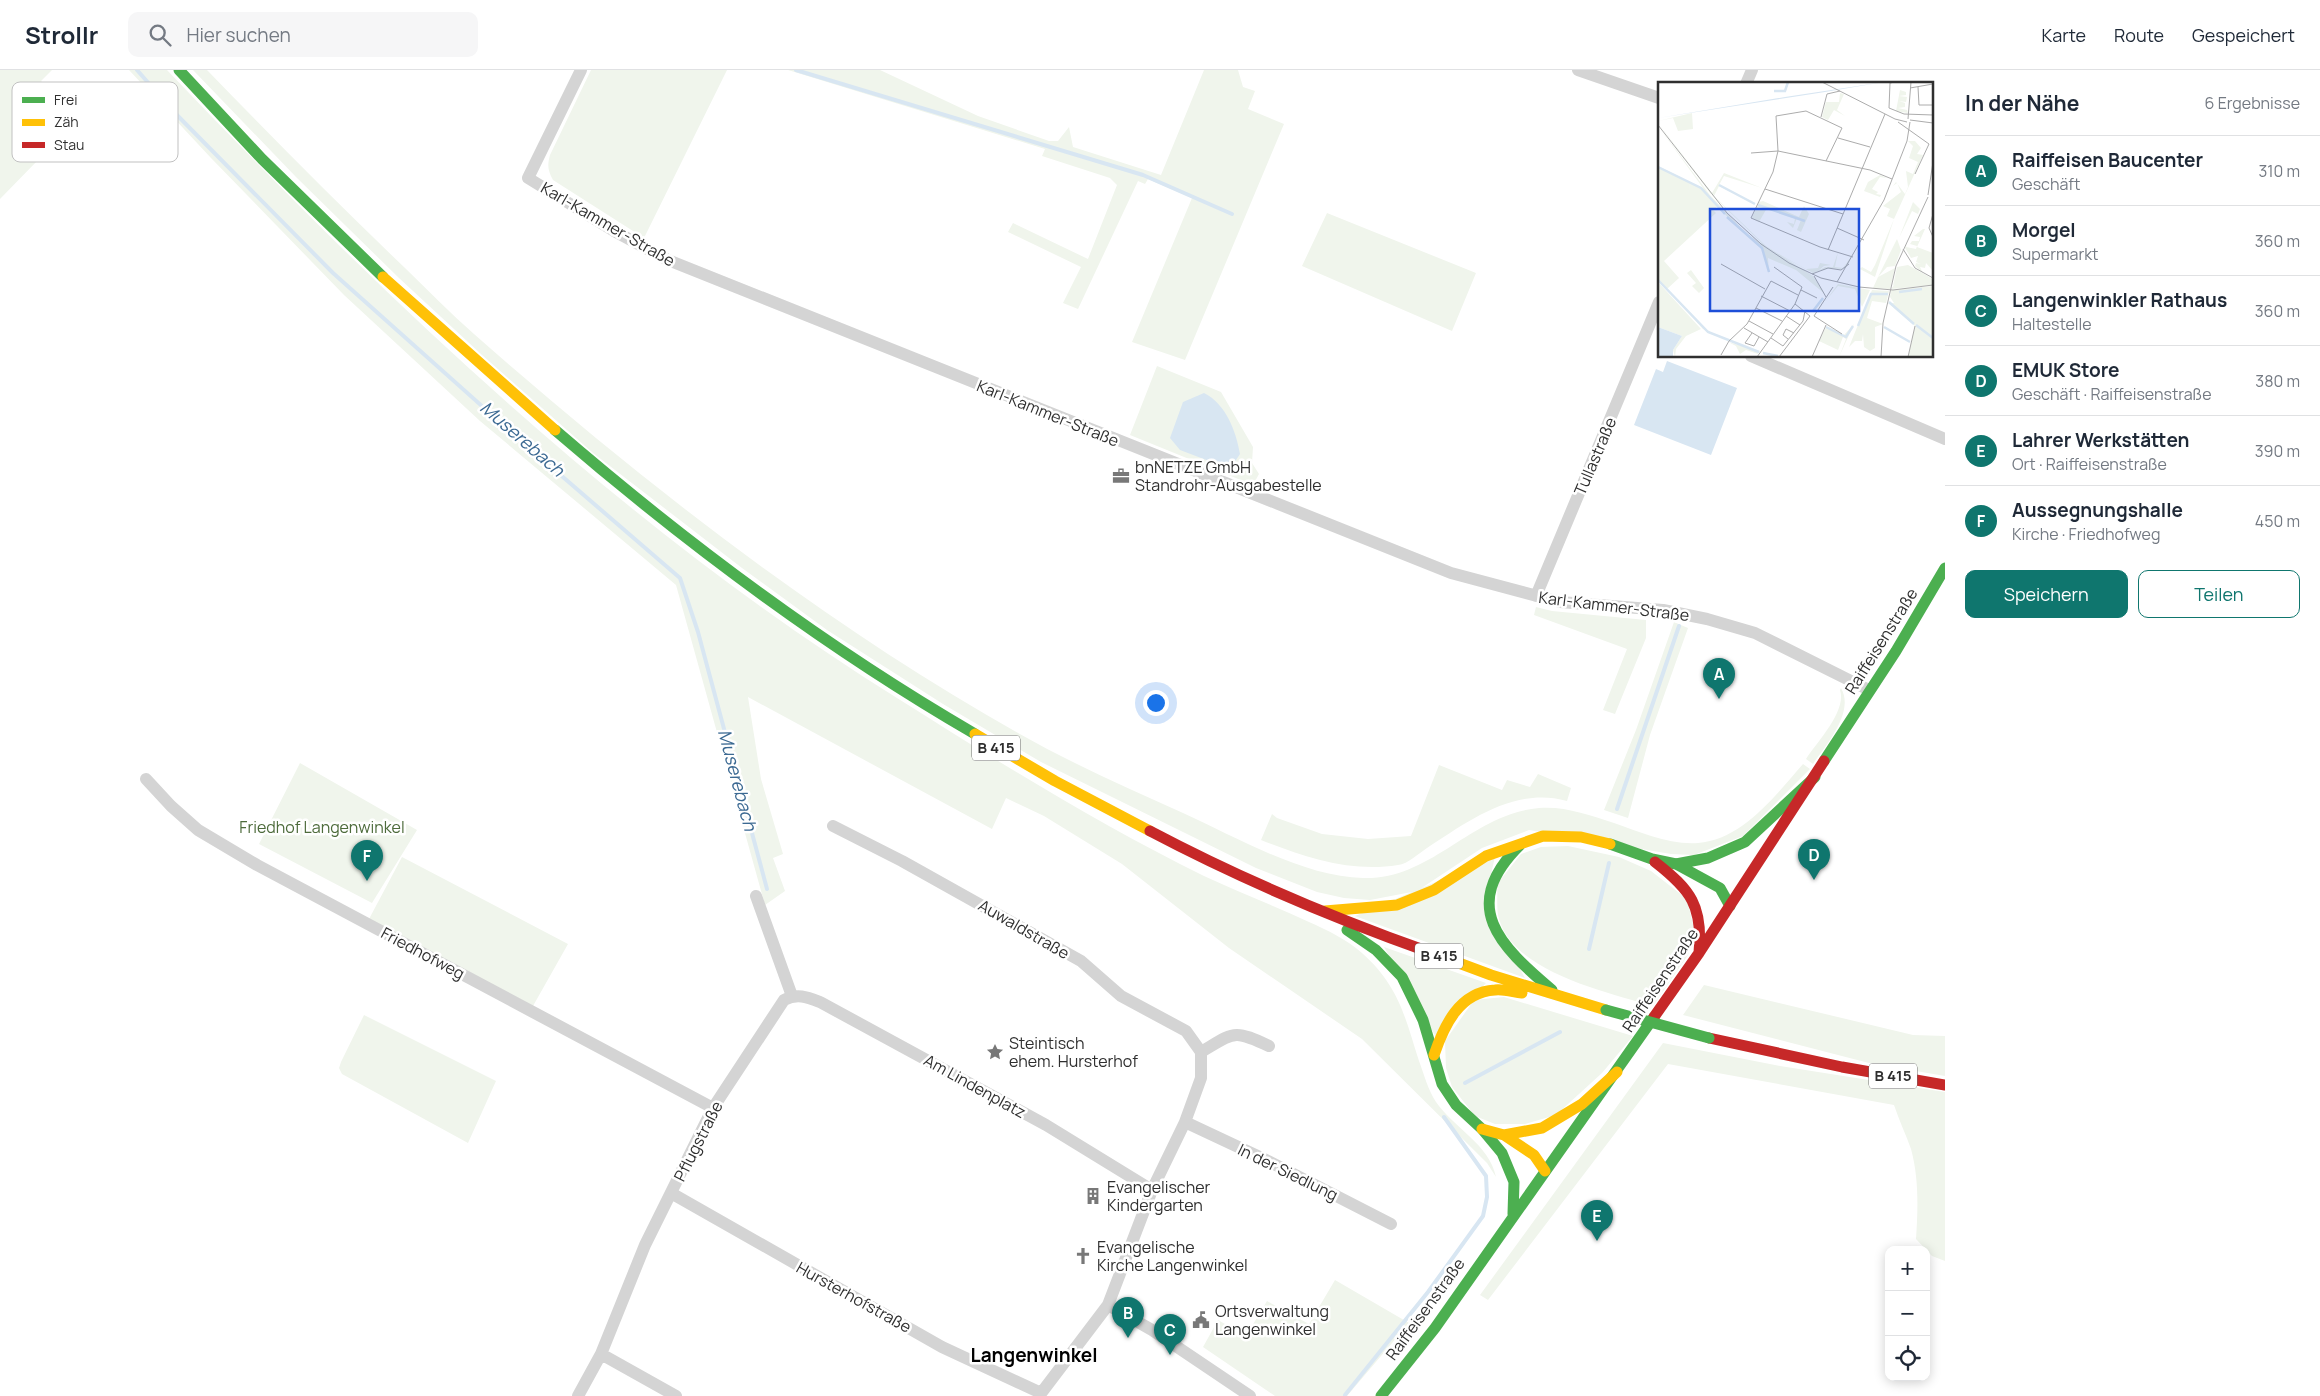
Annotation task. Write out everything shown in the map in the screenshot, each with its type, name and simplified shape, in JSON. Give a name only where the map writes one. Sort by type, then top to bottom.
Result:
[{"type":"main road","name":"B 415","points":[[179,70],[216,112],[338,235],[454,344],[655,514],[750,587],[900,690],[1033,769],[1146,830],[1250,881],[1320,911],[1453,961],[1559,997],[1709,1038],[1945,1085]]},
{"type":"main road","name":"Raiffeisenstraße","points":[[1381,1396],[1435,1328],[1513,1214],[1617,1072],[1699,953],[1896,651],[1945,568]]},
{"type":"main road","points":[[1676,864],[1708,858],[1745,842],[1815,777]]},
{"type":"main road","points":[[1320,911],[1397,905],[1434,890],[1486,856],[1543,836],[1581,837],[1612,844],[1652,859],[1676,864],[1720,888],[1730,906]]},
{"type":"main road","points":[[1522,842],[1498,868],[1490,895],[1490,910],[1494,925],[1510,953],[1559,997]]},
{"type":"main road","points":[[1652,859],[1700,894]]},
{"type":"main road","points":[[1681,882],[1695,900],[1700,915],[1699,953]]},
{"type":"main road","points":[[1715,900],[1730,906]]},
{"type":"main road","points":[[1320,911],[1376,950],[1402,977],[1423,1020],[1442,1084],[1456,1105],[1502,1152],[1517,1162]]},
{"type":"main road","points":[[1434,1055],[1448,1020],[1467,999],[1478,993],[1495,990],[1559,997]]},
{"type":"main road","points":[[1504,1135],[1542,1128],[1561,1118],[1582,1104],[1617,1072]]},
{"type":"main road","points":[[1482,1130],[1504,1135],[1534,1155],[1545,1171]]},
{"type":"main road","points":[[1502,1152],[1514,1182],[1513,1214]]},
{"type":"main road","points":[[1531,1168],[1545,1171]]},
{"type":"street","name":"Karl-Kammer-Straße","points":[[581,70],[528,178],[614,231],[668,260],[1438,568],[1560,602],[1663,610],[1707,619],[1755,633],[1869,690]]},
{"type":"street","points":[[1578,70],[1658,98]]},
{"type":"street","points":[[1747,82],[1752,70]]},
{"type":"street","name":"Tullastraße","points":[[1536,596],[1656,316]]},
{"type":"street","points":[[1756,358],[1945,439]]},
{"type":"street","name":"Friedhofweg","points":[[146,779],[171,806],[198,830],[257,865],[713,1108]]},
{"type":"street","name":"Auwaldstraße","points":[[833,826],[910,865],[1081,961],[1121,996],[1186,1031],[1201,1052]]},
{"type":"street","points":[[756,896],[792,996]]},
{"type":"street","name":"Pflugstraße","points":[[578,1396],[601,1354],[645,1245],[713,1108],[784,1000],[792,996]]},
{"type":"street","name":"Am Lindenplatz","points":[[792,996],[807,996],[828,1006],[1051,1128],[1152,1190]]},
{"type":"street","points":[[1040,1395],[1108,1305],[1152,1190],[1185,1122],[1202,1074],[1201,1052],[1231,1034],[1246,1035],[1269,1046]]},
{"type":"street","name":"In der Siedlung","points":[[1185,1122],[1266,1160],[1391,1224]]},
{"type":"street","name":"Hursterhofstraße","points":[[671,1193],[942,1346],[1040,1395]]},
{"type":"street","points":[[1108,1305],[1152,1330],[1245,1395]]},
{"type":"street","points":[[601,1354],[676,1396]]},
{"type":"green space","points":[[0,70],[52,70],[42,82],[12,82],[12,162],[36,162],[0,199]]},
{"type":"green space","points":[[129,70],[167,70],[336,242],[423,326],[512,407],[604,486],[699,561],[796,632],[935,722],[1125,835],[1204,876],[1323,929],[1356,948],[1374,965],[1393,990],[1405,1016],[1426,1082],[1436,1102],[1479,1146],[1492,1165],[1496,1177],[1487,1163],[1362,1039],[1229,948],[1122,864],[1044,816],[1006,798],[992,829],[748,697],[761,779],[783,854],[773,858],[785,891],[765,905],[676,585],[480,421],[344,295],[178,123],[178,82],[140,82]]},
{"type":"green space","points":[[193,70],[207,70],[280,145],[474,334],[602,443],[736,548],[874,645],[1018,733],[1099,775],[1271,854],[1317,871],[1340,876],[1363,878],[1388,876],[1410,869],[1493,822],[1515,813],[1539,808],[1568,810],[1666,840],[1698,843],[1714,840],[1729,834],[1743,825],[1770,802],[1803,764],[1810,769],[1743,836],[1694,855],[1671,854],[1529,830],[1482,848],[1417,891],[1370,900],[1344,898],[1317,892],[1256,868],[1041,762],[943,704],[827,630],[742,568],[593,453],[482,355],[399,278],[296,177]]},
{"type":"green space","points":[[591,70],[727,70],[644,238],[553,180],[549,171],[550,155]]},
{"type":"green space","points":[[788,70],[880,70],[978,116],[1049,141],[1058,141],[1069,127],[1073,147],[1161,175],[1204,70],[1238,70],[1243,87],[1255,91],[1248,109],[1284,124],[1185,360],[1132,342],[1192,198],[1148,179],[1145,184],[1138,181],[1078,309],[1063,303],[1081,267],[1008,232],[1013,223],[1088,259],[1117,185],[1110,178],[1042,156],[1045,149]]},
{"type":"green space","points":[[1327,213],[1476,273],[1452,331],[1302,266]]},
{"type":"green space","points":[[1157,366],[1221,392],[1253,447],[1252,463],[1259,474],[1253,485],[1130,435]]},
{"type":"green space","points":[[1536,607],[1552,611],[1646,620],[1646,638],[1615,714],[1603,710],[1627,649],[1534,615]]},
{"type":"green space","points":[[1674,622],[1688,628],[1650,735],[1628,818],[1604,810],[1636,730]]},
{"type":"green space","points":[[1841,688],[1844,697],[1842,718],[1813,764],[1806,759],[1835,717],[1841,698]]},
{"type":"green space","name":"Friedhof Langenwinkel","points":[[300,763],[417,830],[372,903],[259,844]]},
{"type":"green space","points":[[1439,765],[1502,790],[1507,780],[1530,787],[1538,774],[1571,788],[1567,801],[1529,798],[1493,809],[1459,827],[1409,860],[1398,865],[1363,867],[1328,862],[1261,840],[1272,814],[1277,818],[1322,834],[1368,839],[1411,836]]},
{"type":"green space","points":[[1568,846],[1619,857],[1651,871],[1687,899],[1695,933],[1688,955],[1653,1006],[1611,994],[1564,977],[1542,966],[1523,953],[1508,937],[1498,915],[1497,884],[1521,854],[1541,847]]},
{"type":"green space","points":[[402,857],[568,944],[533,1006],[369,919]]},
{"type":"green space","points":[[1495,857],[1484,904],[1525,978],[1355,916]]},
{"type":"green space","points":[[1384,947],[1486,983],[1436,1037]]},
{"type":"green space","points":[[1704,985],[1913,1035],[1945,1036],[1945,1076],[1869,1063],[1683,1015]]},
{"type":"green space","points":[[1504,997],[1633,1036],[1602,1073],[1556,1115],[1525,1124],[1495,1124],[1475,1116],[1452,1087],[1446,1068],[1445,1041],[1474,1000]]},
{"type":"green space","points":[[364,1015],[496,1081],[468,1143],[342,1074],[339,1068],[341,1062]]},
{"type":"green space","points":[[1663,1043],[1780,1066],[1945,1092],[1945,1261],[1932,1256],[1930,1254],[1930,1246],[1923,1246],[1916,1239],[1917,1183],[1914,1160],[1894,1105],[1668,1064],[1488,1300],[1480,1295]]},
{"type":"green space","points":[[1335,1280],[1409,1323],[1347,1396],[1275,1396],[1203,1347],[1218,1320],[1246,1336],[1267,1301],[1309,1324]]},
{"type":"shaded area","points":[[1667,361],[1737,388],[1711,455],[1634,425],[1656,369],[1663,372]]},
{"type":"shaded area","points":[[1204,393],[1212,398],[1224,411],[1233,427],[1240,454],[1230,469],[1180,450],[1170,438],[1183,402]]},
{"type":"waterway","name":"Muserebach","points":[[137,70],[148,82]]},
{"type":"waterway","points":[[796,70],[1143,175],[1232,214]]},
{"type":"waterway","name":"Muserebach","points":[[178,116],[333,273],[520,440],[680,578],[698,632],[767,889]]},
{"type":"waterway","points":[[1617,809],[1679,626]]},
{"type":"waterway","points":[[1589,949],[1609,863]]},
{"type":"waterway","points":[[1465,1083],[1560,1032]]},
{"type":"waterway","points":[[1345,1395],[1428,1292],[1483,1216],[1487,1197],[1486,1176],[1444,1117]]},
{"type":"traffic: fast","points":[[179,70],[262,159],[383,277]]},
{"type":"traffic: fast","points":[[555,430],[655,513],[758,592],[865,666],[975,734]]},
{"type":"traffic: fast","points":[[1824,761],[1896,651],[1945,568]]},
{"type":"traffic: fast","points":[[1610,844],[1652,859],[1676,864],[1708,858],[1745,842],[1815,777]]},
{"type":"traffic: fast","points":[[1520,845],[1501,867],[1492,887],[1489,906],[1493,924],[1503,941],[1516,957],[1552,990]]},
{"type":"traffic: fast","points":[[1676,864],[1720,888],[1730,906]]},
{"type":"traffic: fast","points":[[1347,930],[1376,950],[1402,977],[1423,1020],[1442,1084],[1456,1105],[1482,1129],[1502,1153],[1514,1182],[1513,1214]]},
{"type":"traffic: fast","points":[[1606,1010],[1709,1038]]},
{"type":"traffic: fast","points":[[1381,1396],[1435,1328],[1654,1017]]},
{"type":"traffic: slow","points":[[383,277],[555,430]]},
{"type":"traffic: slow","points":[[975,734],[1055,781],[1150,831]]},
{"type":"traffic: slow","points":[[1325,911],[1397,905],[1434,890],[1486,856],[1543,836],[1581,837],[1610,844]]},
{"type":"traffic: slow","points":[[1432,953],[1491,975],[1606,1010]]},
{"type":"traffic: slow","points":[[1434,1055],[1448,1022],[1455,1012],[1472,997],[1482,992],[1495,990],[1522,993]]},
{"type":"traffic: slow","points":[[1482,1129],[1504,1135],[1542,1128],[1582,1104],[1617,1072]]},
{"type":"traffic: slow","points":[[1504,1135],[1534,1155],[1545,1171]]},
{"type":"traffic: jam","points":[[1654,1017],[1699,953],[1824,761]]},
{"type":"traffic: jam","points":[[1150,831],[1219,866],[1289,897],[1432,953]]},
{"type":"traffic: jam","points":[[1655,862],[1678,881],[1692,900],[1699,923],[1699,953]]},
{"type":"traffic: jam","points":[[1709,1038],[1842,1067],[1945,1085]]},
{"type":"place","name":"bnNETZE GmbH Standrohr-Ausgabestelle","points":[[1121,476]]},
{"type":"place","name":"Raiffeisen Baucenter","points":[[1719,699]]},
{"type":"place","name":"EMUK Store","points":[[1814,880]]},
{"type":"place","name":"Aussegnungshalle","points":[[367,881]]},
{"type":"place","name":"Steintisch ehem. Hursterhof","points":[[995,1052]]},
{"type":"place","name":"Evangelischer Kindergarten","points":[[1093,1196]]},
{"type":"place","name":"Lahrer Werkstätten","points":[[1597,1241]]},
{"type":"place","name":"Evangelische Kirche Langenwinkel","points":[[1083,1256]]},
{"type":"place","name":"Ortsverwaltung Langenwinkel","points":[[1201,1320]]},
{"type":"place","name":"Morgel","points":[[1128,1338]]},
{"type":"place","name":"Langenwinkler Rathaus","points":[[1170,1355]]},
{"type":"district","name":"Langenwinkel","points":[[1034,1355]]}]
